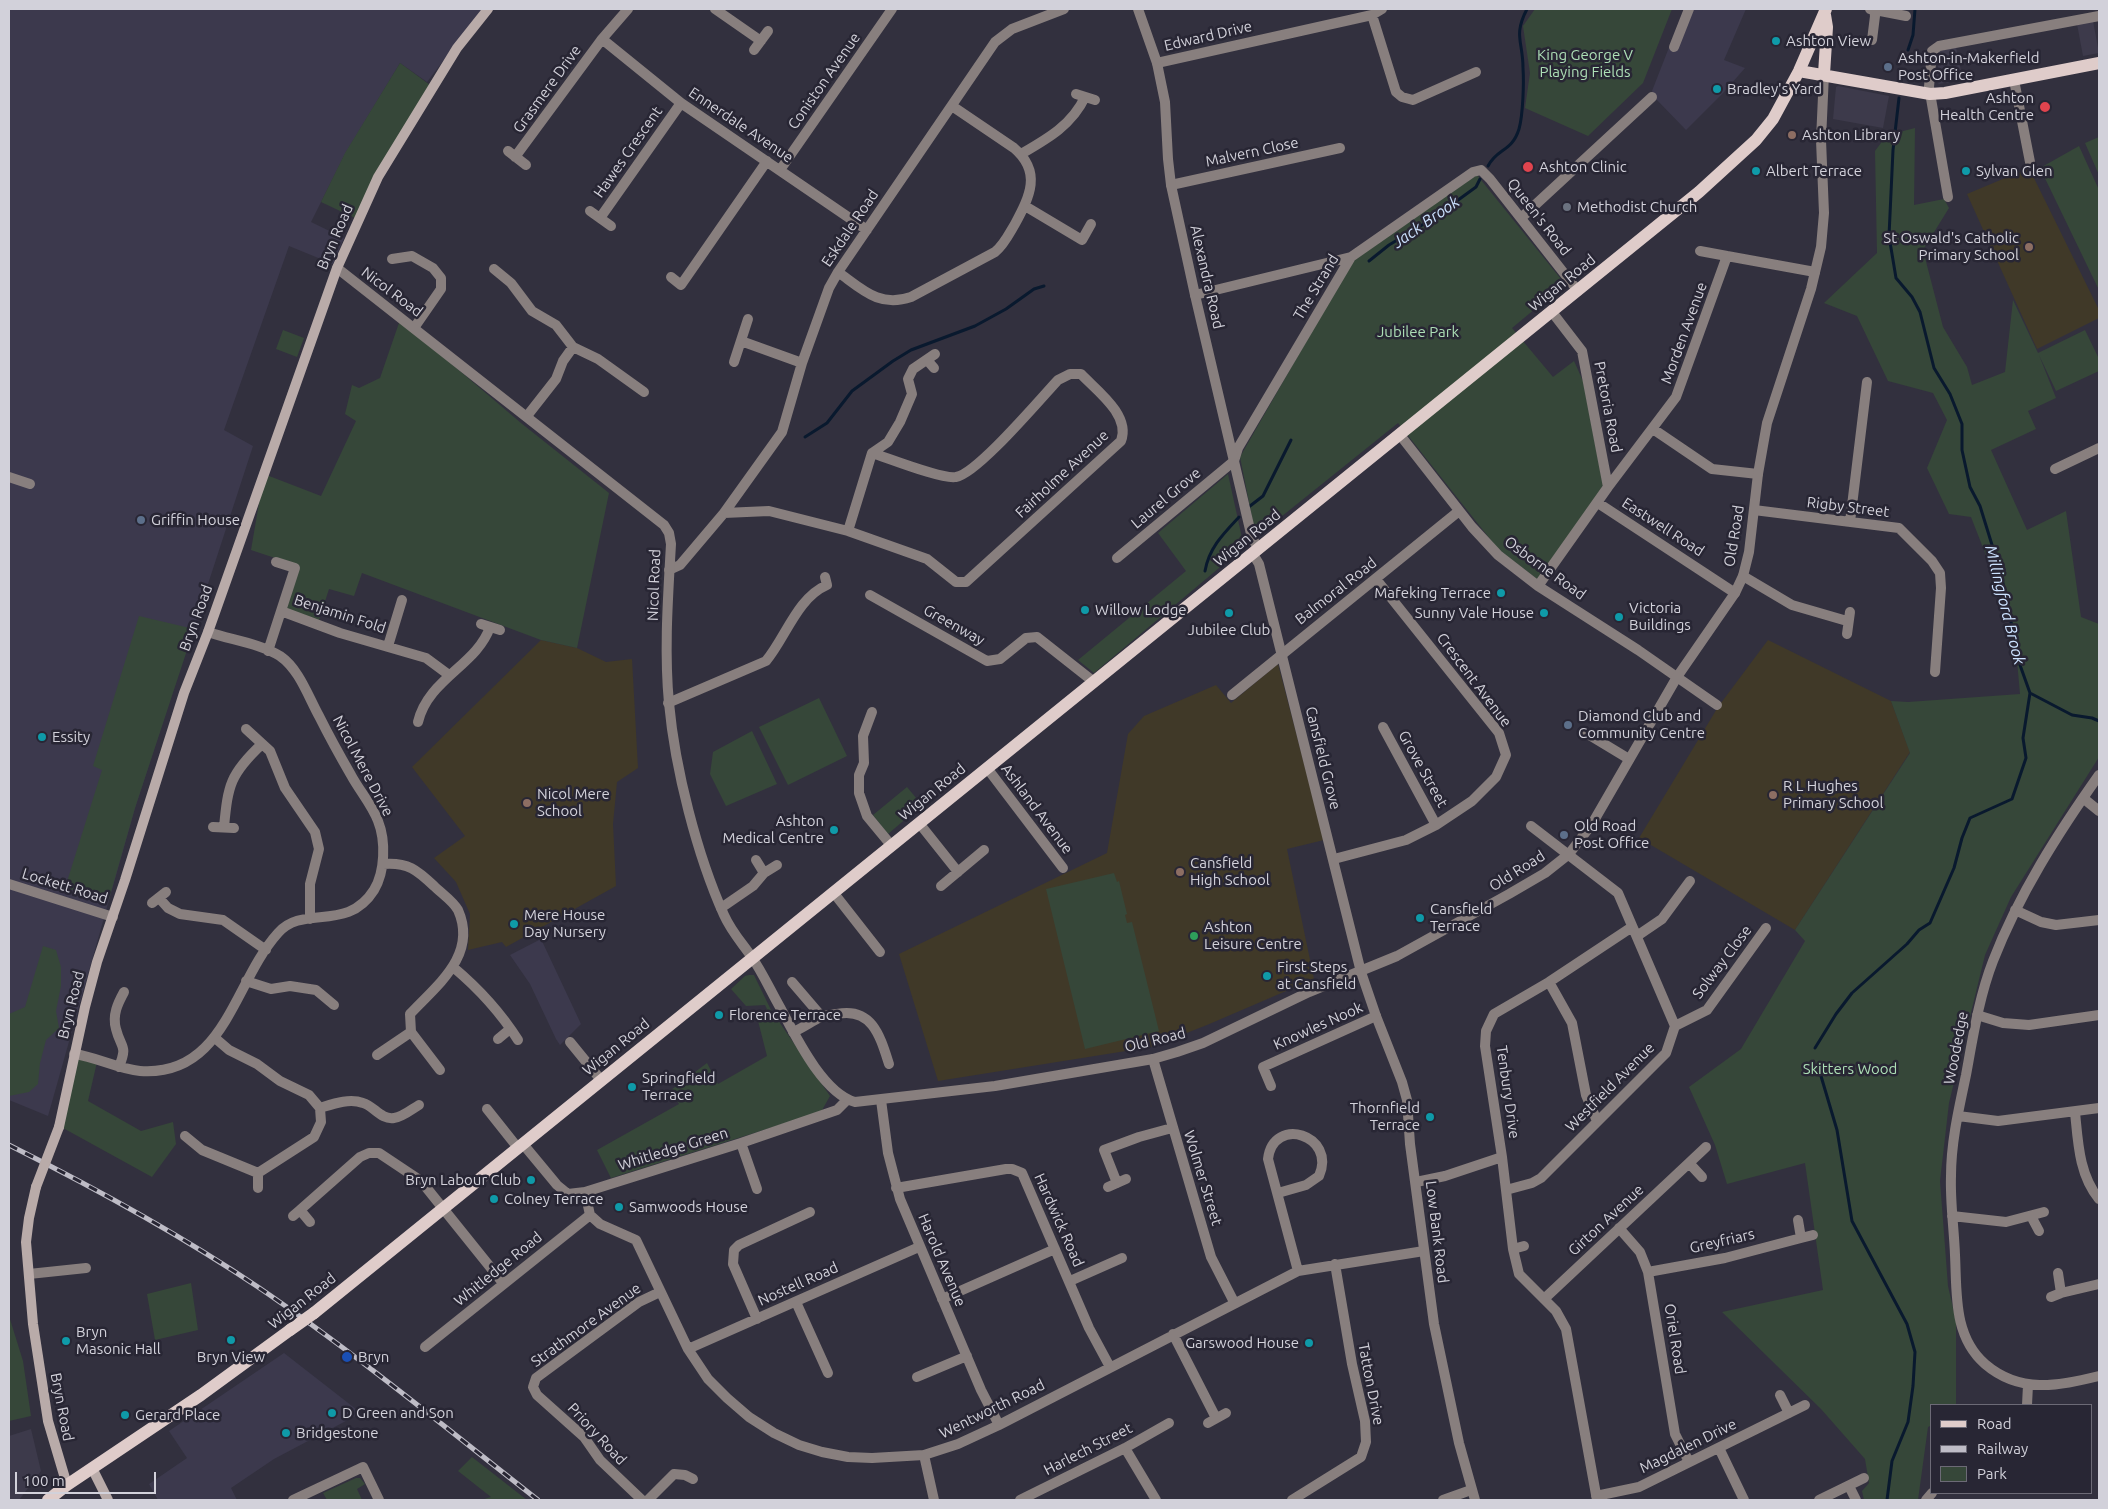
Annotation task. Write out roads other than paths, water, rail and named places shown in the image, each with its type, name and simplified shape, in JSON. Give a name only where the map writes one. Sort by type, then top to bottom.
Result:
[{"type":"main road","name":"Bryn Road","points":[[66,1485],[48,1421],[33,1324],[26,1242],[36,1187],[59,1127],[90,984],[184,693],[208,632],[337,268],[378,176],[457,48],[488,9]]},
{"type":"main road","name":"Wigan Road","points":[[48,1500],[66,1485],[209,1389],[314,1313],[1699,192],[1756,140],[1773,119],[1799,71],[1825,12]]},
{"type":"main road","name":"Wigan Road","points":[[1824,74],[1827,26],[1825,12]]},
{"type":"main road","points":[[1799,71],[1930,94],[2099,63]]},
{"type":"main road","points":[[92,1468],[108,1500]]},
{"type":"street","name":"Grasmere Drive","points":[[526,164],[511,154],[628,9]]},
{"type":"street","points":[[715,9],[761,41]]},
{"type":"street","name":"Coniston Avenue","points":[[780,170],[892,9]]},
{"type":"street","name":"Eskdale Road","points":[[669,570],[680,565],[724,513],[782,432],[802,363],[829,288],[995,42],[1003,34],[1064,9]]},
{"type":"street","name":"Alexandra Road","points":[[1138,9],[1157,63],[1165,102],[1171,185],[1194,295],[1228,428],[1256,552]]},
{"type":"street","name":"Edward Drive","points":[[1157,63],[1372,15],[1382,9]]},
{"type":"street","points":[[1674,46],[1689,9]]},
{"type":"street","points":[[1872,40],[1875,16],[1873,9],[1906,16]]},
{"type":"street","points":[[1372,15],[1396,92],[1402,98],[1413,100],[1476,72]]},
{"type":"street","points":[[1948,197],[1929,87],[1932,51],[1939,46],[2099,16]]},
{"type":"street","points":[[754,50],[768,31]]},
{"type":"street","name":"Ennerdale Avenue","points":[[602,40],[681,103],[867,230]]},
{"type":"street","name":"Old Road","points":[[847,1100],[855,1102],[881,1100],[995,1086],[1153,1059],[1203,1042],[1309,992],[1397,956],[1545,873],[1569,854],[1592,824],[1677,678],[1736,593],[1743,576],[1749,552],[1758,474],[1768,423],[1821,247],[1824,213],[1821,140],[1824,74]]},
{"type":"street","points":[[2014,80],[2030,162]]},
{"type":"street","points":[[1021,154],[1066,125],[1077,112],[1085,97]]},
{"type":"street","points":[[1521,218],[1652,97]]},
{"type":"street","name":"Hawes Crescent","points":[[600,218],[681,103]]},
{"type":"street","points":[[838,272],[878,298],[890,301],[903,299],[999,248],[1025,206],[1030,191],[1029,167],[1021,154],[952,106]]},
{"type":"street","name":"Malvern Close","points":[[1171,185],[1340,149]]},
{"type":"street","points":[[671,277],[682,285],[766,161]]},
{"type":"street","name":"Queen's Road","points":[[1473,172],[1481,170],[1578,291]]},
{"type":"street","name":"The Strand","points":[[1234,461],[1238,448],[1351,258],[1473,172]]},
{"type":"street","points":[[1025,206],[1082,240],[1091,224]]},
{"type":"street","name":"Hawes Crescent","points":[[590,211],[611,226]]},
{"type":"street","points":[[1700,251],[1815,272]]},
{"type":"street","points":[[392,259],[412,256],[433,268],[441,278],[441,289],[414,328]]},
{"type":"street","name":"Morden Avenue","points":[[1538,586],[1608,487],[1676,398],[1727,256]]},
{"type":"street","points":[[1194,295],[1351,258]]},
{"type":"street","name":"Nicol Road","points":[[337,268],[376,301],[414,328],[664,525],[669,533],[671,544],[667,668],[668,703],[677,757],[694,829],[721,908],[731,928],[752,957]]},
{"type":"street","points":[[493,268],[511,283],[532,311],[556,325],[573,348],[598,359],[646,392]]},
{"type":"street","name":"Pretoria Road","points":[[1552,312],[1582,350],[1608,487]]},
{"type":"street","points":[[734,362],[748,319]]},
{"type":"street","points":[[741,341],[802,363]]},
{"type":"street","points":[[527,416],[556,379],[562,361],[573,348]]},
{"type":"street","points":[[848,531],[872,453],[888,442],[912,394],[908,379],[913,369],[932,360]]},
{"type":"street","name":"Fairholme Avenue","points":[[724,513],[769,511],[848,531],[927,559],[956,582],[966,582],[1121,441],[1123,435],[1122,421],[1113,408],[1081,374],[1070,374],[1058,380],[993,450],[973,468],[956,477],[934,474],[872,453]]},
{"type":"street","points":[[1850,522],[1867,382]]},
{"type":"street","points":[[1653,429],[1712,470],[1758,474]]},
{"type":"street","name":"Osborne Road","points":[[1400,435],[1460,511],[1498,555],[1538,586],[1717,706]]},
{"type":"street","points":[[2055,469],[2099,448]]},
{"type":"street","name":"Laurel Grove","points":[[1117,558],[1234,461]]},
{"type":"street","points":[[9,477],[30,484]]},
{"type":"street","name":"Eastwell Road","points":[[1598,503],[1736,593]]},
{"type":"street","name":"Rigby Street","points":[[1754,510],[1900,528],[1932,561],[1940,573],[1941,588],[1935,672]]},
{"type":"street","name":"Balmoral Road","points":[[1232,695],[1460,511]]},
{"type":"street","name":"Cansfield Grove","points":[[1256,552],[1361,972]]},
{"type":"street","name":"Benjamin Fold","points":[[268,651],[295,568],[276,562]]},
{"type":"street","points":[[1743,576],[1792,604],[1849,616],[1847,634]]},
{"type":"street","points":[[668,703],[766,661],[774,652],[804,602],[818,589],[827,585],[825,577]]},
{"type":"street","name":"Crescent Avenue","points":[[1334,859],[1406,840],[1436,825],[1472,802],[1496,778],[1506,756],[1499,733],[1376,580]]},
{"type":"street","name":"Greenway","points":[[870,595],[987,661],[1000,659],[1026,638],[1037,637],[1094,682]]},
{"type":"street","name":"Benjamin Fold","points":[[388,646],[403,600]]},
{"type":"street","name":"Benjamin Fold","points":[[282,611],[340,633],[433,661],[449,675]]},
{"type":"street","points":[[418,722],[424,704],[449,675],[481,644],[490,627]]},
{"type":"street","name":"Nicol Mere Drive","points":[[74,1054],[93,1057],[119,1067],[143,1071],[174,1067],[202,1052],[221,1031],[246,981],[282,929],[296,921],[340,916],[361,905],[373,892],[381,875],[383,864],[378,821],[352,777],[296,672],[280,657],[268,651],[208,632]]},
{"type":"street","points":[[872,712],[863,736],[864,763],[859,774],[859,793],[867,816],[891,845]]},
{"type":"street","name":"Grove Street","points":[[1383,727],[1436,825]]},
{"type":"street","points":[[246,729],[274,758],[285,788],[310,824],[318,840],[317,860],[310,884],[310,918]]},
{"type":"street","points":[[1586,734],[1629,759]]},
{"type":"street","points":[[224,828],[226,800],[232,778],[246,759],[262,744]]},
{"type":"street","name":"Ashland Avenue","points":[[987,768],[1063,868]]},
{"type":"street","name":"Woodedge","points":[[2028,1385],[2007,1378],[1985,1364],[1975,1353],[1959,1322],[1950,1173],[1958,1116],[1977,1015],[1992,962],[2015,910],[2047,853],[2099,775]]},
{"type":"street","points":[[2083,798],[2099,811]]},
{"type":"street","points":[[919,823],[958,872]]},
{"type":"street","points":[[1531,826],[1618,893],[1675,1026]]},
{"type":"street","points":[[941,886],[984,850]]},
{"type":"street","points":[[756,860],[764,872]]},
{"type":"street","points":[[383,864],[394,863],[416,870],[457,909],[463,928],[462,951],[453,967],[410,1014],[411,1032],[440,1070]]},
{"type":"street","points":[[721,908],[753,886],[764,872],[777,865]]},
{"type":"street","name":"Tenbury Drive","points":[[1596,1498],[1566,1329],[1562,1318],[1519,1274],[1519,1248],[1506,1190],[1485,1046],[1486,1031],[1494,1014],[1635,932],[1662,919],[1690,881]]},
{"type":"street","name":"Lockett Road","points":[[9,884],[112,917]]},
{"type":"street","points":[[833,892],[880,952]]},
{"type":"street","points":[[159,898],[168,908],[180,914],[223,920],[266,950]]},
{"type":"street","points":[[2015,910],[2041,922],[2056,926],[2099,920]]},
{"type":"street","name":"Solway Close","points":[[1675,1026],[1707,1010],[1766,928]]},
{"type":"street","points":[[752,957],[793,1032],[822,1076],[847,1100]]},
{"type":"street","points":[[453,967],[472,983],[518,1040]]},
{"type":"street","name":"Low Bank Road","points":[[1361,972],[1407,1100],[1410,1144],[1434,1324],[1459,1443],[1473,1495]]},
{"type":"street","points":[[246,981],[271,989],[290,986],[316,990],[334,1005]]},
{"type":"street","points":[[792,982],[822,1016]]},
{"type":"street","points":[[1549,982],[1572,1023],[1586,1095],[1597,1120]]},
{"type":"street","points":[[119,1067],[124,1049],[117,1032],[115,1016],[118,1003],[125,990]]},
{"type":"street","points":[[793,1032],[822,1016],[845,1012],[858,1013],[870,1022],[881,1038],[888,1064]]},
{"type":"street","points":[[1977,1015],[2003,1023],[2029,1025],[2099,1015]]},
{"type":"street","name":"Knowles Nook","points":[[1271,1086],[1263,1067],[1376,1016]]},
{"type":"street","name":"Westfield Avenue","points":[[1506,1190],[1532,1183],[1541,1178],[1666,1053],[1675,1026]]},
{"type":"street","points":[[498,1039],[510,1029]]},
{"type":"street","points":[[377,1055],[411,1032]]},
{"type":"street","points":[[215,1038],[229,1050],[257,1064],[280,1081],[309,1095],[320,1108],[321,1122],[314,1137],[258,1174]]},
{"type":"street","points":[[570,1042],[601,1080]]},
{"type":"street","name":"Wolmer Street","points":[[1153,1059],[1211,1258],[1234,1302]]},
{"type":"street","name":"Whitledge Green","points":[[521,1146],[557,1185],[568,1194],[585,1192],[741,1143],[837,1110],[847,1100]]},
{"type":"street","name":"Harold Avenue","points":[[881,1100],[887,1145],[896,1188],[919,1247],[999,1425]]},
{"type":"street","points":[[320,1108],[356,1101],[370,1106],[384,1117],[394,1118],[420,1104]]},
{"type":"street","points":[[1958,1116],[1998,1121],[2099,1108]]},
{"type":"street","points":[[487,1109],[521,1146]]},
{"type":"street","points":[[2074,1112],[2083,1171],[2092,1190],[2099,1199]]},
{"type":"street","points":[[1117,1183],[1104,1150],[1139,1137],[1172,1128]]},
{"type":"street","points":[[184,1133],[202,1150],[258,1174]]},
{"type":"street","points":[[1278,1193],[1306,1185],[1319,1176],[1322,1162],[1318,1148],[1310,1137],[1296,1134],[1280,1138],[1273,1143],[1269,1150],[1268,1159],[1298,1270]]},
{"type":"street","points":[[741,1143],[757,1189]]},
{"type":"street","name":"Girton Avenue","points":[[1544,1299],[1706,1147]]},
{"type":"street","points":[[310,1222],[296,1213],[360,1156],[374,1152],[384,1156],[421,1181],[503,1283]]},
{"type":"street","points":[[1416,1182],[1445,1176],[1502,1157]]},
{"type":"street","points":[[1689,1163],[1702,1177]]},
{"type":"street","name":"Hardwick Road","points":[[896,1188],[1006,1169],[1017,1170],[1024,1177],[1090,1328],[1110,1367]]},
{"type":"street","points":[[258,1174],[258,1188]]},
{"type":"street","points":[[585,1192],[590,1214]]},
{"type":"street","points":[[757,1318],[733,1264],[734,1250],[739,1245],[810,1212]]},
{"type":"street","points":[[1952,1216],[2006,1222],[2044,1212]]},
{"type":"street","name":"Wentworth Road","points":[[590,1214],[600,1224],[636,1240],[688,1350],[708,1379],[727,1398],[762,1425],[799,1445],[848,1457],[896,1458],[924,1455],[958,1444],[999,1425],[1298,1270],[1424,1251]]},
{"type":"street","name":"Whitledge Road","points":[[425,1347],[590,1214]]},
{"type":"street","points":[[2032,1216],[2039,1231]]},
{"type":"street","points":[[1798,1220],[1801,1238]]},
{"type":"street","name":"Oriel Road","points":[[1619,1228],[1640,1252],[1648,1272],[1673,1425],[1678,1441],[1689,1462]]},
{"type":"street","name":"Greyfriars","points":[[1648,1272],[1725,1258],[1813,1235]]},
{"type":"street","name":"Nostell Road","points":[[688,1350],[919,1247]]},
{"type":"street","points":[[942,1299],[1055,1249]]},
{"type":"street","points":[[1070,1281],[1122,1258]]},
{"type":"street","name":"Tatton Drive","points":[[1292,1500],[1361,1457],[1366,1442],[1365,1421],[1352,1364],[1335,1264]]},
{"type":"street","points":[[28,1274],[86,1268]]},
{"type":"street","points":[[2058,1274],[2056,1295],[2099,1284]]},
{"type":"street","name":"Strathmore Avenue","points":[[533,1386],[536,1378],[639,1302],[660,1292]]},
{"type":"street","points":[[796,1302],[828,1373]]},
{"type":"street","points":[[1173,1334],[1212,1421],[1226,1414]]},
{"type":"street","points":[[917,1377],[967,1356]]},
{"type":"street","points":[[927,1361],[931,1371]]},
{"type":"street","points":[[2026,1404],[2028,1385],[2070,1383],[2099,1376]]},
{"type":"street","name":"Priory Road","points":[[533,1386],[537,1394],[584,1437],[600,1460],[642,1500]]},
{"type":"street","points":[[1780,1395],[1789,1413]]},
{"type":"street","name":"Magdalen Drive","points":[[1596,1498],[1639,1487],[1805,1405]]},
{"type":"street","name":"Harlech Street","points":[[1020,1500],[1125,1448],[1170,1423]]},
{"type":"street","points":[[1125,1448],[1156,1500]]},
{"type":"street","points":[[1719,1448],[1744,1500]]},
{"type":"street","points":[[924,1455],[934,1500]]},
{"type":"street","points":[[293,1500],[363,1468],[379,1500]]},
{"type":"street","points":[[648,1500],[674,1474],[693,1478]]},
{"type":"street","points":[[1819,1500],[1864,1478]]},
{"type":"street","points":[[1849,1486],[1856,1500]]},
{"type":"street","points":[[1443,1500],[1473,1495]]},
{"type":"waterway","name":"Jack Brook","points":[[1488,166],[1512,142],[1519,129],[1523,82],[1520,26],[1527,9]]},
{"type":"waterway","name":"Millingford Brook","points":[[1908,50],[1913,35],[1915,9]]},
{"type":"waterway","name":"Millingford Brook","points":[[1815,1048],[1836,1014],[1852,993],[1907,944],[1919,930],[1930,923],[1954,868],[1962,838],[1970,818],[2012,799],[2026,758],[2023,738],[2030,693],[2020,665],[2001,574],[1980,506],[1970,487],[1962,450],[1962,424],[1950,394],[1934,368],[1920,312],[1912,297],[1896,278],[1889,236],[1893,150],[1899,98]]},
{"type":"waterway","name":"Jack Brook","points":[[1369,261],[1389,245],[1432,219],[1476,187],[1480,179]]},
{"type":"waterway","points":[[805,437],[827,423],[852,391],[893,361],[911,350],[975,326],[1006,309],[1034,289],[1044,286]]},
{"type":"waterway","name":"Jack Brook","points":[[1250,506],[1263,496],[1291,440]]},
{"type":"waterway","name":"Jack Brook","points":[[1205,571],[1213,548],[1239,517]]},
{"type":"waterway","points":[[2030,693],[2072,715],[2099,721]]},
{"type":"waterway","name":"Millingford Brook","points":[[1818,1066],[1837,1130],[1852,1221],[1907,1324],[1915,1352],[1908,1422],[1892,1461],[1887,1500]]},
{"type":"railway","points":[[9,1145],[136,1212],[198,1248],[258,1287],[365,1364],[538,1500]]},
{"type":"place","name":"Ashton View","points":[[1776,41]]},
{"type":"place","name":"Ashton-in-Makerfield Post Office","points":[[1888,67]]},
{"type":"place","name":"Bradley's Yard","points":[[1717,89]]},
{"type":"place","name":"Ashton Health Centre","points":[[2045,107]]},
{"type":"place","name":"Ashton Library","points":[[1792,135]]},
{"type":"place","name":"Ashton Clinic","points":[[1528,167]]},
{"type":"place","name":"Albert Terrace","points":[[1756,171]]},
{"type":"place","name":"Sylvan Glen","points":[[1966,171]]},
{"type":"place","name":"Methodist Church","points":[[1567,207]]},
{"type":"place","name":"St Oswald's Catholic Primary School","points":[[2029,247]]},
{"type":"place","name":"Griffin House","points":[[141,520]]},
{"type":"place","name":"Mafeking Terrace","points":[[1501,593]]},
{"type":"place","name":"Willow Lodge","points":[[1085,610]]},
{"type":"place","name":"Jubilee Club","points":[[1229,613]]},
{"type":"place","name":"Sunny Vale House","points":[[1544,613]]},
{"type":"place","name":"Victoria Buildings","points":[[1619,617]]},
{"type":"place","name":"Diamond Club and Community Centre","points":[[1568,725]]},
{"type":"place","name":"Essity","points":[[42,737]]},
{"type":"place","name":"R L Hughes Primary School","points":[[1773,795]]},
{"type":"place","name":"Nicol Mere School","points":[[527,803]]},
{"type":"place","name":"Ashton Medical Centre","points":[[834,830]]},
{"type":"place","name":"Old Road Post Office","points":[[1564,835]]},
{"type":"place","name":"Cansfield High School","points":[[1180,872]]},
{"type":"place","name":"Cansfield Terrace","points":[[1420,918]]},
{"type":"place","name":"Mere House Day Nursery","points":[[514,924]]},
{"type":"place","name":"Ashton Leisure Centre","points":[[1194,936]]},
{"type":"place","name":"First Steps at Cansfield","points":[[1267,976]]},
{"type":"place","name":"Florence Terrace","points":[[719,1015]]},
{"type":"place","name":"Springfield Terrace","points":[[632,1087]]},
{"type":"place","name":"Thornfield Terrace","points":[[1430,1117]]},
{"type":"place","name":"Bryn Labour Club","points":[[531,1180]]},
{"type":"place","name":"Colney Terrace","points":[[494,1199]]},
{"type":"place","name":"Samwoods House","points":[[619,1207]]},
{"type":"place","name":"Bryn View","points":[[231,1340]]},
{"type":"place","name":"Bryn Masonic Hall","points":[[66,1341]]},
{"type":"place","name":"Garswood House","points":[[1309,1343]]},
{"type":"place","name":"Bryn","points":[[347,1357]]},
{"type":"place","name":"D Green and Son","points":[[332,1413]]},
{"type":"place","name":"Gerard Place","points":[[125,1415]]},
{"type":"place","name":"Bridgestone","points":[[286,1433]]},
{"type":"park label","name":"King George V Playing Fields","points":[[1585,64]]},
{"type":"park label","name":"Jubilee Park","points":[[1418,332]]},
{"type":"park label","name":"Skitters Wood","points":[[1850,1069]]}]
